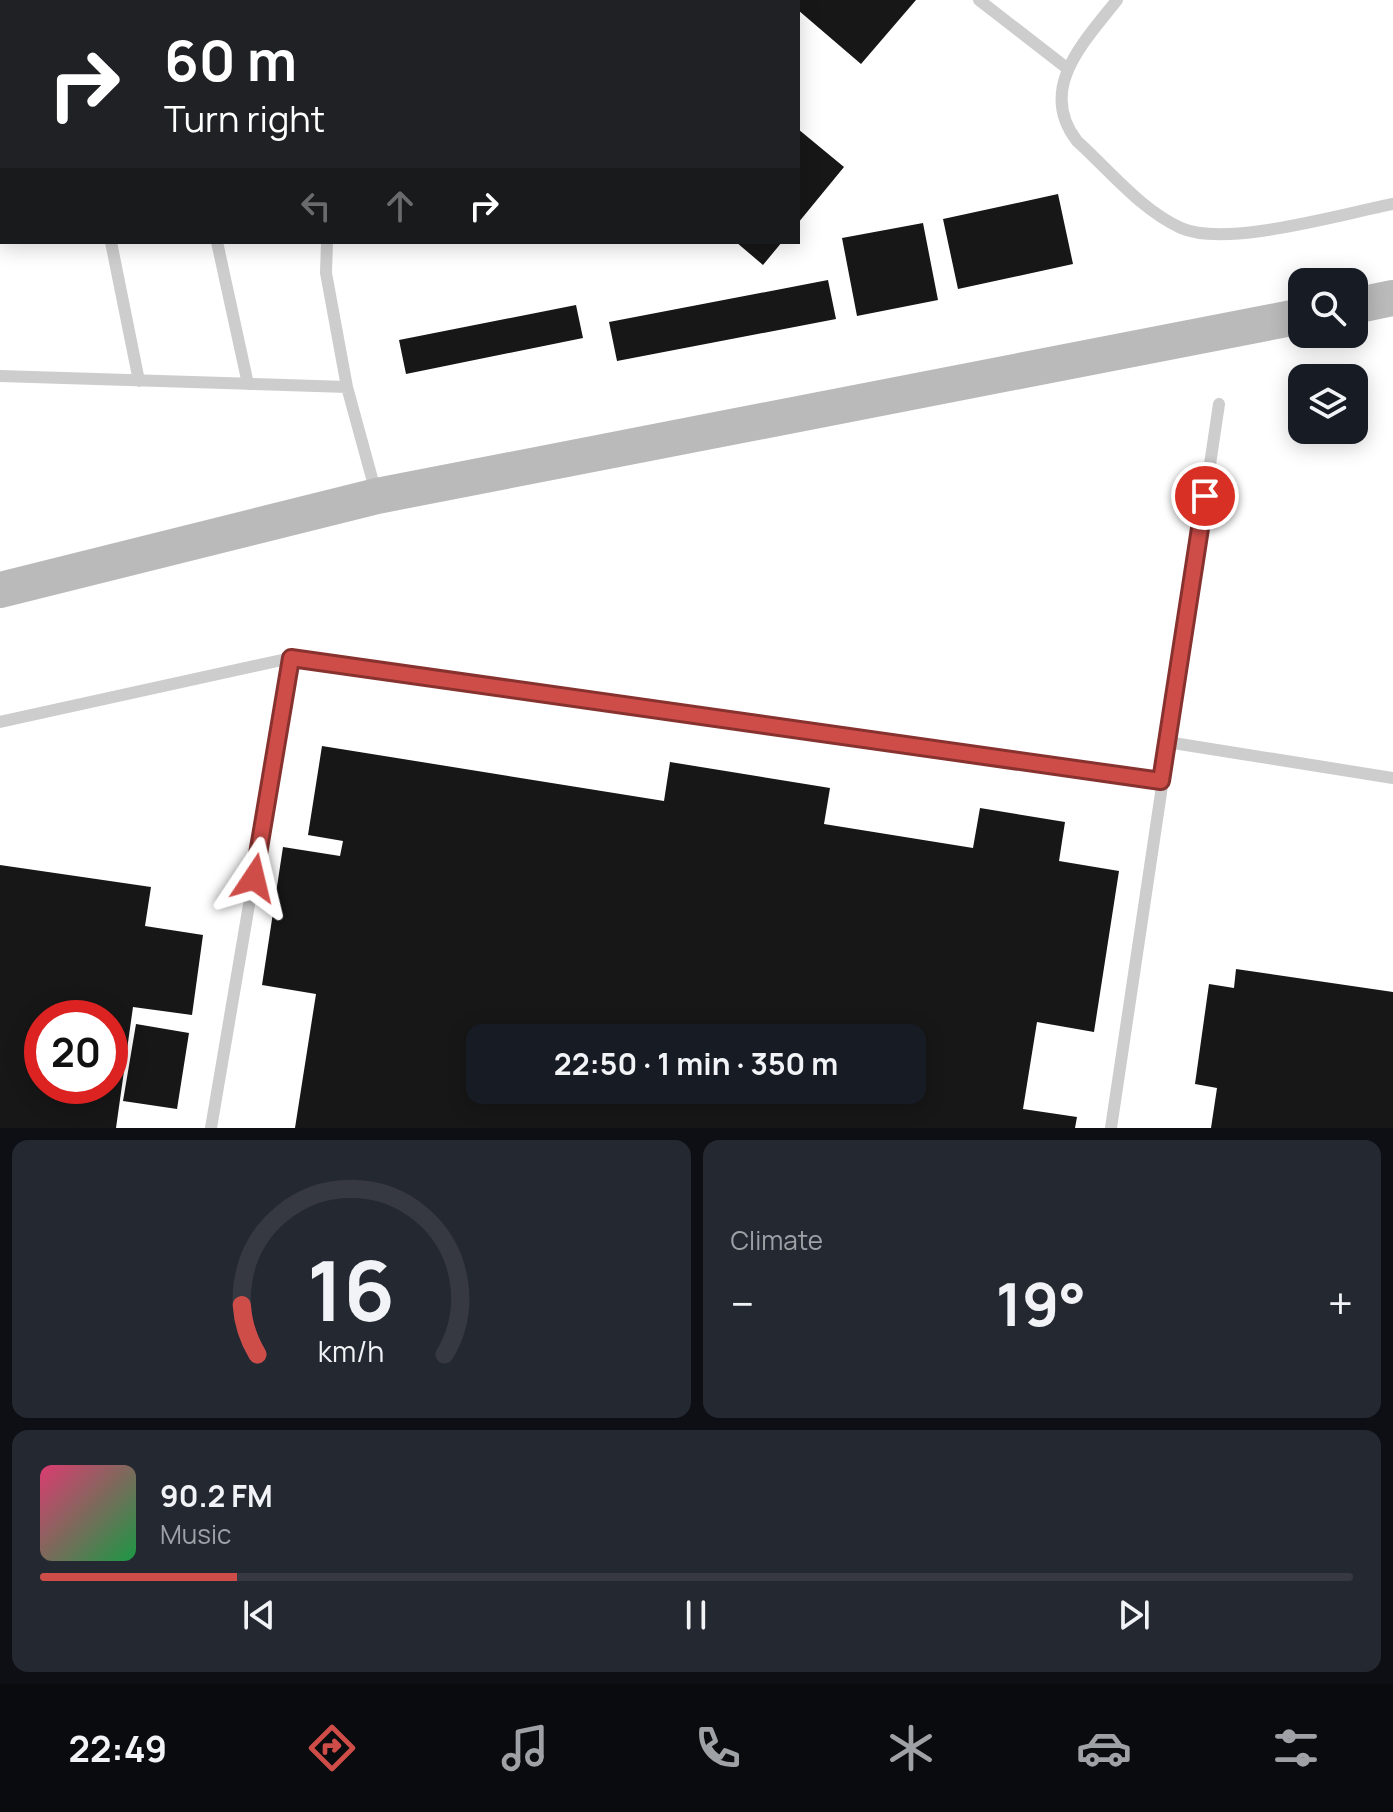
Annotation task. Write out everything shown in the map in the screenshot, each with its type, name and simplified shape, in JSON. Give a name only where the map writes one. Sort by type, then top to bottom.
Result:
[{"type":"main road","points":[[1368,303],[1393,298]]},
{"type":"main road","points":[[0,590],[377,496],[1288,319]]},
{"type":"lane","points":[[979,0],[1068,69]]},
{"type":"lane","points":[[1117,0],[1068,69],[1059,95],[1068,128],[1149,208],[1178,227],[1214,235],[1252,232],[1393,204]]},
{"type":"lane","points":[[111,244],[139,381]]},
{"type":"lane","points":[[217,244],[248,384]]},
{"type":"lane","points":[[327,244],[326,273],[347,387],[377,496]]},
{"type":"lane","points":[[0,362],[2,376],[347,387]]},
{"type":"lane","points":[[1111,1128],[1219,404]]},
{"type":"lane","points":[[0,722],[291,658],[1161,781]]},
{"type":"lane","points":[[211,1128],[291,658]]},
{"type":"lane","points":[[1167,742],[1393,778]]},
{"type":"building","points":[[800,0],[916,0],[861,64],[800,12]]},
{"type":"building","points":[[800,131],[844,167],[800,221]]},
{"type":"building","points":[[1058,194],[1073,264],[958,289],[943,219]]},
{"type":"building","points":[[923,223],[938,300],[857,316],[842,238]]},
{"type":"building","points":[[738,244],[780,244],[763,265]]},
{"type":"building","points":[[828,280],[836,319],[617,361],[609,322]]},
{"type":"building","points":[[576,305],[583,338],[406,374],[399,340]]},
{"type":"building","points":[[322,746],[664,801],[670,762],[830,788],[824,824],[973,848],[980,808],[1065,822],[1059,861],[1119,871],[1094,1032],[1037,1022],[1023,1109],[1077,1117],[1075,1128],[295,1128],[316,994],[262,985],[283,847],[340,856],[343,841],[308,835]]},
{"type":"building","points":[[0,865],[151,887],[145,926],[203,935],[192,1015],[133,1007],[128,1043],[128,1000],[24,1000],[24,1104],[119,1104],[116,1128],[0,1128]]},
{"type":"building","points":[[1236,969],[1393,992],[1393,1128],[1211,1128],[1217,1088],[1195,1084],[1209,984],[1234,988]]},
{"type":"building","points":[[136,1024],[189,1033],[177,1109],[128,1102],[128,1071]]},
{"type":"route","points":[[254,878],[291,658],[1161,781],[1205,496]]}]
